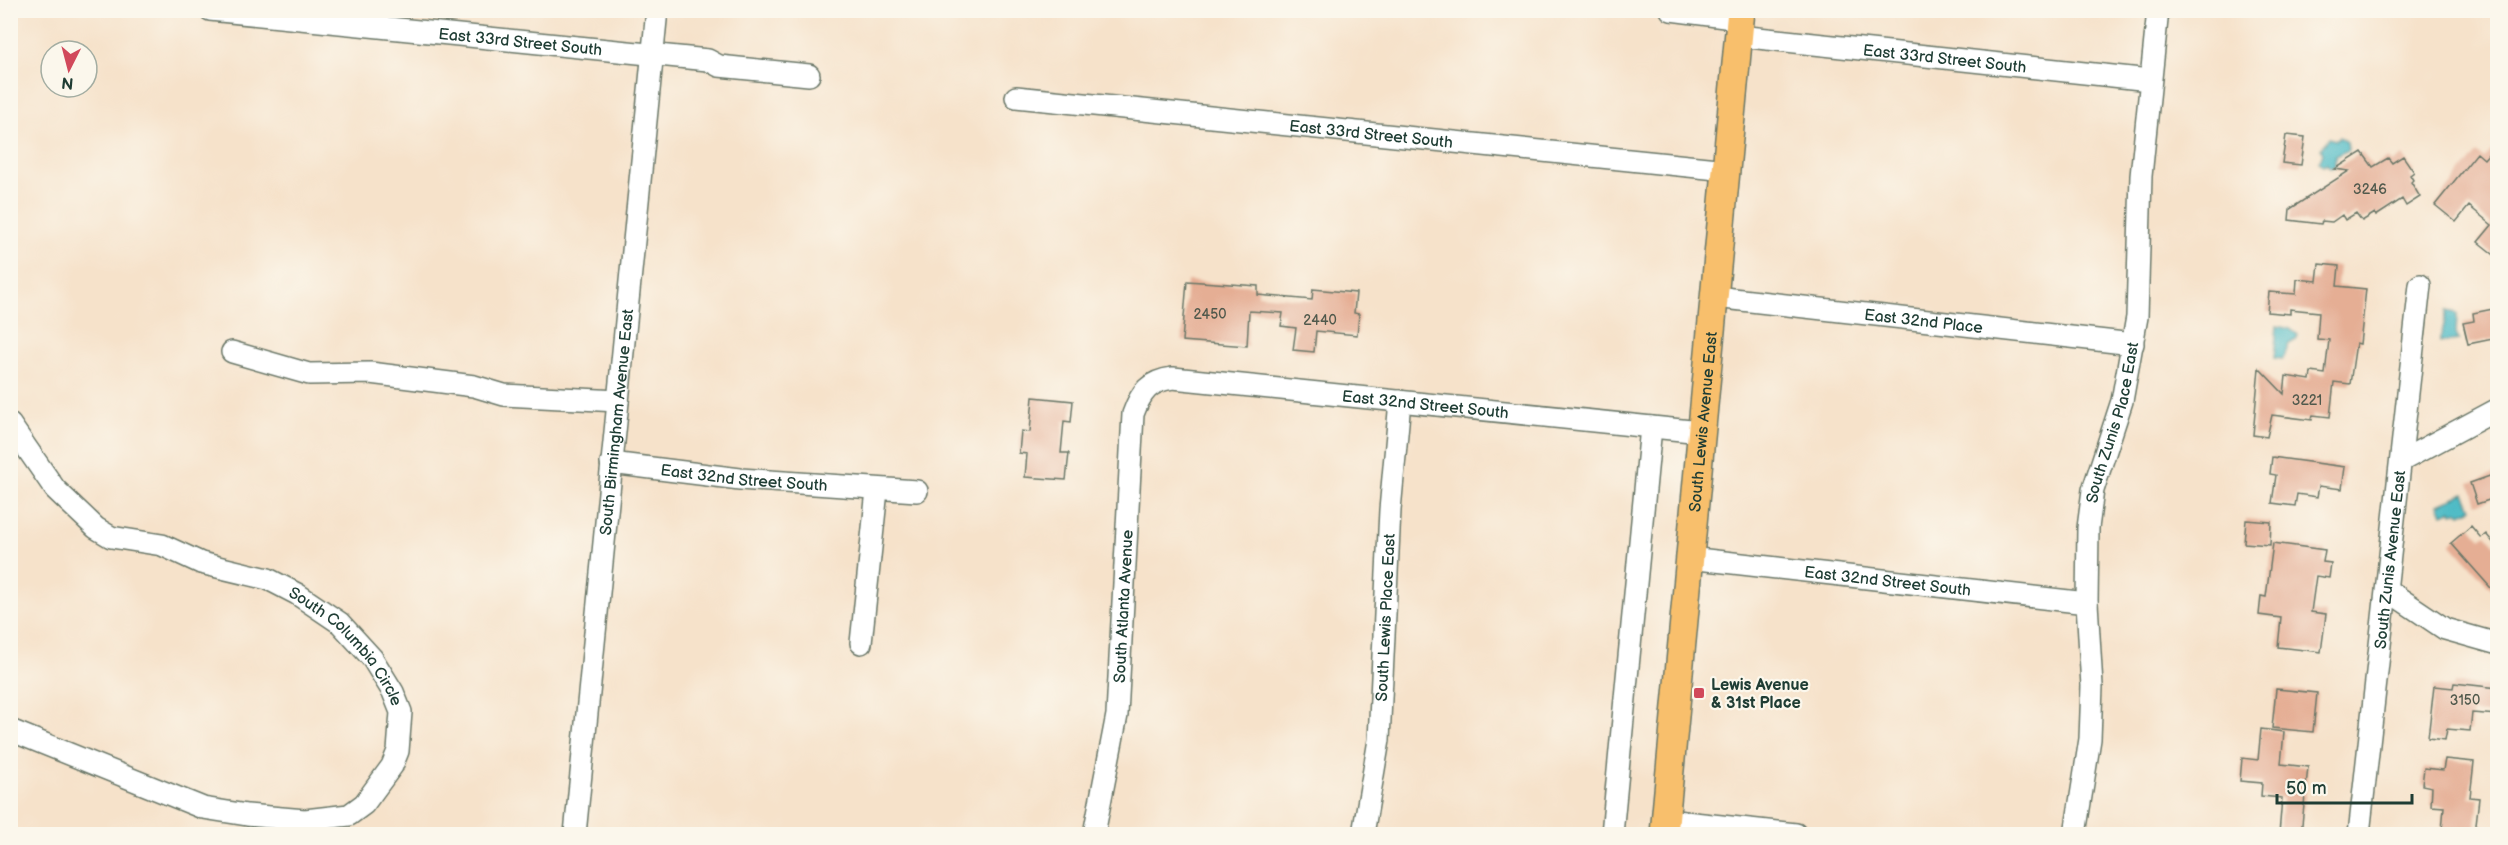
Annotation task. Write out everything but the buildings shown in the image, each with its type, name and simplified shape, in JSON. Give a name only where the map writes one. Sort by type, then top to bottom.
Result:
[{"type":"main road","name":"South Lewis Avenue East","points":[[1665,827],[1740,22]]},
{"type":"street","name":"East 33rd Street South","points":[[210,10],[652,56],[680,68],[708,71],[719,66],[809,75]]},
{"type":"street","name":"South Birmingham Avenue East","points":[[575,834],[657,10]]},
{"type":"street","name":"East 33rd Street South","points":[[1671,10],[1740,22],[2150,80]]},
{"type":"street","name":"South Zunis Place East","points":[[2076,834],[2090,728],[2092,686],[2087,603],[2088,528],[2093,490],[2122,401],[2137,317],[2140,177],[2158,10]]},
{"type":"street","name":"East 33rd Street South","points":[[1016,97],[1727,170]]},
{"type":"street","name":"South Zunis Avenue East","points":[[2359,834],[2420,285]]},
{"type":"street","name":"East 32nd Place","points":[[1715,297],[2133,344]]},
{"type":"street","points":[[232,352],[309,374],[370,373],[474,386],[504,395],[618,401]]},
{"type":"street","name":"East 32nd Street South","points":[[1151,385],[1173,378],[1701,432]]},
{"type":"street","name":"South Atlanta Avenue","points":[[1094,834],[1117,715],[1133,414],[1140,393],[1151,385]]},
{"type":"street","name":"South Lewis Place East","points":[[1363,834],[1379,740],[1390,510],[1400,400]]},
{"type":"street","points":[[2401,460],[2498,409]]},
{"type":"street","name":"South Columbia Circle","points":[[10,424],[55,489],[96,528],[111,537],[162,545],[201,563],[268,579],[297,594],[340,623],[360,642],[393,692],[401,712],[401,731],[392,766],[363,804],[349,815],[305,820],[247,815],[203,808],[10,730]]},
{"type":"street","points":[[1612,834],[1651,427]]},
{"type":"street","name":"East 32nd Street South","points":[[611,463],[740,479],[917,491]]},
{"type":"street","points":[[861,643],[877,490]]},
{"type":"street","name":"East 32nd Street South","points":[[1689,558],[2087,603]]},
{"type":"street","points":[[2387,590],[2445,629],[2498,644]]},
{"type":"street","points":[[1665,827],[1796,834]]},
{"type":"water","points":[[2340,137],[2347,142],[2348,150],[2335,156],[2335,166],[2330,168],[2327,164],[2323,166],[2319,162],[2323,153],[2321,148],[2329,138],[2335,140]]},
{"type":"water","points":[[2447,311],[2457,313],[2456,334],[2459,340],[2440,342]]},
{"type":"water","points":[[2277,326],[2290,329],[2298,335],[2296,340],[2289,344],[2283,359],[2274,358]]},
{"type":"water","points":[[2465,493],[2472,508],[2461,513],[2459,511],[2453,513],[2452,510],[2443,514],[2439,504]]},
{"type":"place","name":"Lewis Avenue & 31st Place","points":[[1699,693]]}]
